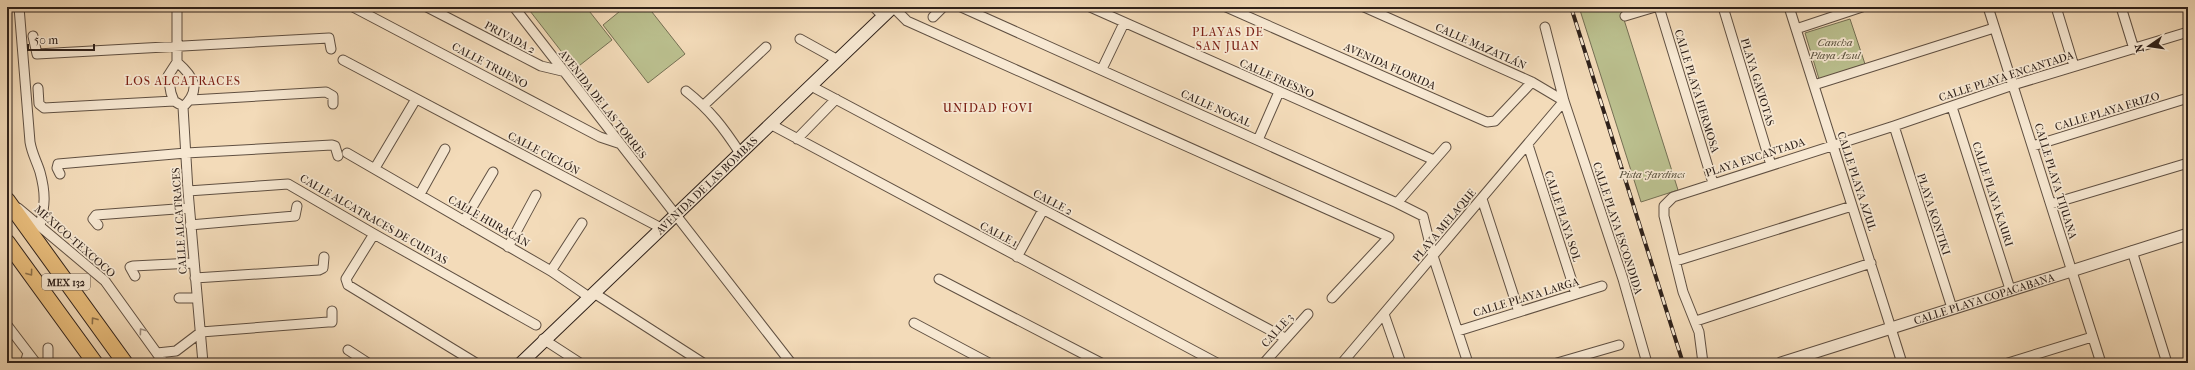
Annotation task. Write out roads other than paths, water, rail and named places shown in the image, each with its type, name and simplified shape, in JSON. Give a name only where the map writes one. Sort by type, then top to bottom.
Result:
[{"type":"highway","name":"MEX 132","points":[[7,200],[125,363]]},
{"type":"highway","name":"MEX 132","points":[[7,242],[95,363]]},
{"type":"main road","name":"AVENIDA DE LAS BOMBAS","points":[[521,363],[543,339],[592,295],[893,7]]},
{"type":"street","points":[[19,7],[30,142],[32,155],[40,171],[45,201],[40,226]]},
{"type":"street","points":[[177,7],[177,62],[168,76],[174,101],[183,107],[191,100],[194,90],[191,75],[177,62]]},
{"type":"street","name":"CALLE TRUENO","points":[[353,7],[600,137],[618,142]]},
{"type":"street","name":"PRIVADA 2","points":[[427,7],[541,66],[562,71]]},
{"type":"street","name":"AVENIDA DE LAS TORRES","points":[[514,7],[562,71],[791,363]]},
{"type":"street","points":[[874,7],[883,16]]},
{"type":"street","points":[[893,7],[907,21],[1389,237],[1332,298]]},
{"type":"street","points":[[933,17],[943,7]]},
{"type":"street","name":"CALLE NOGAL","points":[[961,7],[1102,69],[1423,216],[1433,256],[1468,363]]},
{"type":"street","name":"CALLE FRESNO","points":[[1090,7],[1434,160]]},
{"type":"street","name":"AVENIDA FLORIDA","points":[[1226,7],[1487,122],[1495,121],[1532,82]]},
{"type":"street","name":"CALLE MAZATLÁN","points":[[1364,7],[1532,82],[1564,101]]},
{"type":"street","points":[[1625,16],[1655,7]]},
{"type":"street","name":"CALLE PLAYA HERMOSA","points":[[1658,7],[1713,183]]},
{"type":"street","name":"PLAYA GAVIOTAS","points":[[1723,7],[1771,165]]},
{"type":"street","name":"CALLE PLAYA AZUL","points":[[1789,7],[1902,363]]},
{"type":"street","points":[[1796,29],[1862,7]]},
{"type":"street","name":"CALLE PLAYA TIJUANA","points":[[1988,7],[2101,363]]},
{"type":"street","points":[[2056,7],[2074,66]]},
{"type":"street","points":[[2121,7],[2134,49]]},
{"type":"street","points":[[1102,69],[1124,23]]},
{"type":"street","name":"CALLE PLAYA ESCONDIDA","points":[[1545,27],[1564,101],[1623,279],[1647,363]]},
{"type":"street","points":[[1814,86],[1994,28]]},
{"type":"street","name":"CALLE PLAYA ENCANTADA","points":[[1833,145],[2074,66],[2188,32]]},
{"type":"street","points":[[33,36],[37,54],[328,38],[330,49]]},
{"type":"street","points":[[800,39],[838,60]]},
{"type":"street","points":[[704,105],[766,47]]},
{"type":"street","name":"CALLE CICLÓN","points":[[343,60],[661,228]]},
{"type":"street","name":"CALLE 2","points":[[811,86],[1285,338]]},
{"type":"street","points":[[38,88],[39,104],[41,108],[174,101]]},
{"type":"street","points":[[686,91],[704,105],[721,123],[740,153]]},
{"type":"street","points":[[191,100],[326,92],[333,96],[333,104]]},
{"type":"street","points":[[1258,140],[1279,92]]},
{"type":"street","name":"CALLE PLAYA ERIZO","points":[[2033,146],[2188,98]]},
{"type":"street","points":[[375,168],[416,99]]},
{"type":"street","points":[[797,139],[836,99]]},
{"type":"street","name":"PLAYA MELAQUE","points":[[1342,363],[1564,101]]},
{"type":"street","name":"CALLE ALCATRACES","points":[[183,107],[190,225],[203,363]]},
{"type":"street","name":"CALLE PLAYA KAURI","points":[[1952,107],[2010,289]]},
{"type":"street","name":"CALLE 1","points":[[770,124],[1217,363]]},
{"type":"street","name":"PLAYA KONTIKI","points":[[1894,126],[1952,308]]},
{"type":"street","points":[[60,174],[57,168],[58,164],[186,153],[332,145],[335,146],[338,156]]},
{"type":"street","name":"CALLE PLAYA SOL","points":[[1528,145],[1576,294]]},
{"type":"street","name":"PLAYA ENCANTADA","points":[[1676,261],[1664,216],[1664,206],[1673,197],[1833,145]]},
{"type":"street","points":[[1397,203],[1446,147]]},
{"type":"street","points":[[420,194],[445,149]]},
{"type":"street","name":"CALLE HURACÁN","points":[[347,153],[592,295],[703,363]]},
{"type":"street","points":[[2051,204],[2188,163]]},
{"type":"street","points":[[464,221],[493,172]]},
{"type":"street","name":"CALLE ALCATRACES DE CUEVAS","points":[[188,191],[288,184],[536,325]]},
{"type":"street","points":[[508,247],[536,195]]},
{"type":"street","points":[[1482,199],[1519,312]]},
{"type":"street","name":"MÉXICO-TEXCOCO","points":[[7,200],[105,281],[164,363]]},
{"type":"street","points":[[190,225],[295,216],[297,206]]},
{"type":"street","points":[[1702,363],[1696,321],[1683,292],[1676,261],[1852,206]]},
{"type":"street","points":[[98,225],[93,219],[96,215],[189,208]]},
{"type":"street","points":[[1017,257],[1043,210]]},
{"type":"street","points":[[551,271],[582,223]]},
{"type":"street","points":[[374,234],[346,279],[348,285],[476,363]]},
{"type":"street","name":"CALLE PLAYA COPACABANA","points":[[1781,363],[2010,289],[2188,234]]},
{"type":"street","points":[[2132,251],[2167,363]]},
{"type":"street","points":[[195,278],[319,270],[323,268],[324,256]]},
{"type":"street","points":[[135,276],[130,267],[193,263]]},
{"type":"street","points":[[1696,321],[1871,264]]},
{"type":"street","points":[[939,279],[1101,363]]},
{"type":"street","name":"CALLE PLAYA LARGA","points":[[1458,331],[1602,286]]},
{"type":"street","points":[[179,298],[197,298]]},
{"type":"street","points":[[157,353],[176,352],[200,332],[332,322],[332,311]]},
{"type":"street","name":"CALLE 3","points":[[1264,363],[1308,314]]},
{"type":"street","points":[[1384,314],[1401,363]]},
{"type":"street","points":[[914,324],[989,363]]},
{"type":"street","points":[[7,325],[36,363]]},
{"type":"street","points":[[2008,363],[2092,337]]},
{"type":"street","points":[[543,339],[580,363]]},
{"type":"street","points":[[1557,363],[1619,345]]},
{"type":"street","points":[[48,348],[48,363]]},
{"type":"street","points":[[348,350],[368,363]]},
{"type":"street","points":[[25,363],[28,353]]},
{"type":"railway","points":[[1571,7],[1683,363]]},
{"type":"district","name":"PLAYAS DE SAN JUAN","points":[[1228,39]]},
{"type":"district","name":"LOS ALCATRACES","points":[[183,81]]},
{"type":"district","name":"UNIDAD FOVI","points":[[988,108]]},
{"type":"park label","name":"Cancha Playa Azul","points":[[1835,48]]},
{"type":"park label","name":"Pista Jardines","points":[[1652,174]]}]
